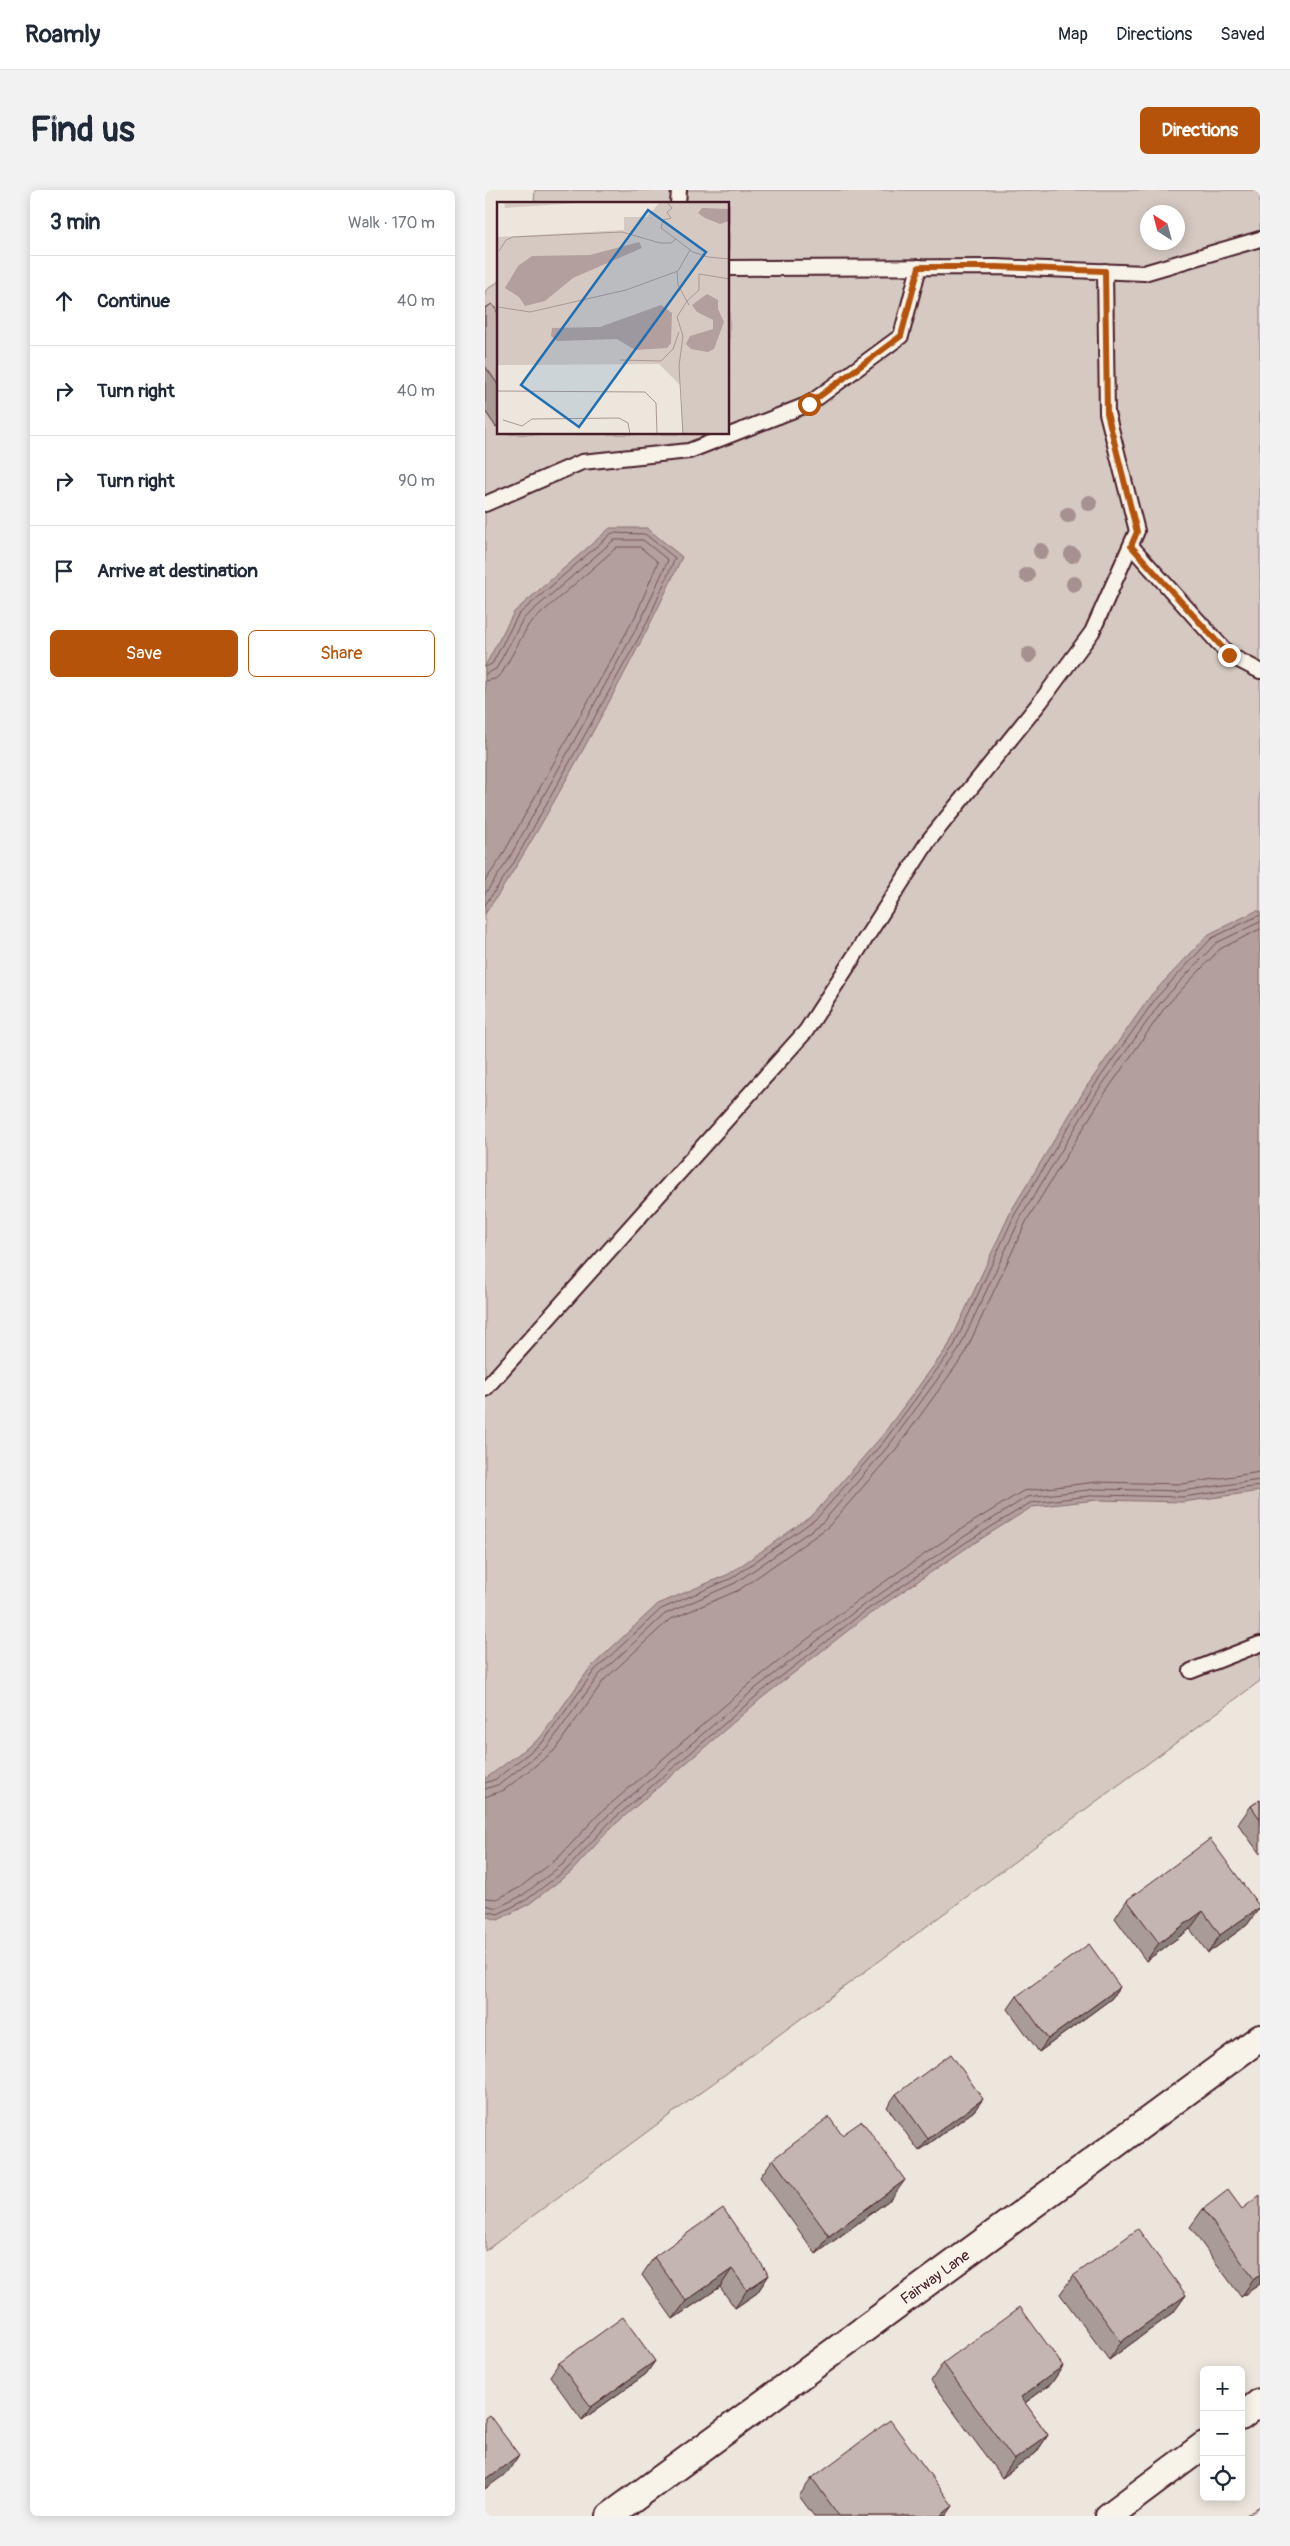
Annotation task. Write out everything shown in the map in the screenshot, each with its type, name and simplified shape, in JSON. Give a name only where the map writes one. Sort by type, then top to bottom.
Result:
[{"type":"street","name":"Fairway Lane","points":[[610,2516],[1260,2038]]},
{"type":"street","points":[[1245,2413],[1260,2402]]},
{"type":"street","points":[[1109,2516],[1200,2448]]},
{"type":"lane","points":[[730,268],[996,267],[1144,273],[1260,240]]},
{"type":"lane","points":[[730,435],[809,404],[901,336],[919,267]]},
{"type":"lane","points":[[485,1389],[806,1031],[929,840],[1041,701],[1092,632],[1137,532],[1107,413],[1105,271]]},
{"type":"lane","points":[[485,504],[582,462],[689,451],[730,435]]},
{"type":"lane","points":[[1131,546],[1229,655],[1260,671]]},
{"type":"lane","points":[[1191,1671],[1260,1644]]},
{"type":"shaded area","points":[[535,190],[1260,190],[1260,1681],[485,2251],[485,291],[497,282],[497,435],[730,435],[730,202],[534,202]]},
{"type":"water","points":[[610,528],[647,528],[682,557],[645,633],[579,757],[522,856],[485,914],[485,666],[514,612]]},
{"type":"water","points":[[1256,911],[1260,911],[1260,1491],[1183,1502],[1097,1500],[1032,1507],[968,1547],[864,1618],[763,1697],[612,1827],[571,1872],[529,1904],[498,1920],[485,1916],[485,1779],[540,1738],[590,1668],[658,1604],[729,1574],[813,1515],[881,1437],[949,1345],[1011,1211],[1087,1086],[1152,994],[1209,934]]},
{"type":"building","points":[[492,304],[497,311],[497,383],[485,366],[485,308]]},
{"type":"building","points":[[1260,1800],[1260,1819],[1251,1806]]},
{"type":"building","points":[[1210,1839],[1260,1907],[1220,1935],[1203,1911],[1159,1943],[1127,1900]]},
{"type":"building","points":[[1089,1944],[1120,1987],[1048,2039],[1017,1996]]},
{"type":"building","points":[[951,2054],[983,2099],[928,2139],[896,2094]]},
{"type":"building","points":[[829,2117],[842,2135],[862,2121],[905,2180],[829,2236],[773,2159]]},
{"type":"building","points":[[1228,2190],[1242,2209],[1260,2195],[1260,2275],[1254,2279],[1203,2209]]},
{"type":"building","points":[[723,2208],[769,2275],[747,2290],[732,2269],[686,2301],[654,2257]]},
{"type":"building","points":[[1138,2229],[1186,2295],[1121,2342],[1073,2276]]},
{"type":"building","points":[[1020,2307],[1063,2366],[1021,2397],[1048,2435],[1014,2460],[943,2363]]},
{"type":"building","points":[[623,2317],[655,2361],[591,2407],[559,2363]]},
{"type":"building","points":[[489,2415],[519,2455],[485,2480],[485,2418]]},
{"type":"building","points":[[890,2420],[953,2506],[940,2516],[839,2516],[812,2478]]},
{"type":"building","points":[[1260,2506],[1260,2516],[1245,2516]]},
{"type":"route","points":[[809,404],[901,336],[919,267],[996,267],[1105,271],[1107,413],[1137,532],[1131,546],[1229,655]]}]
